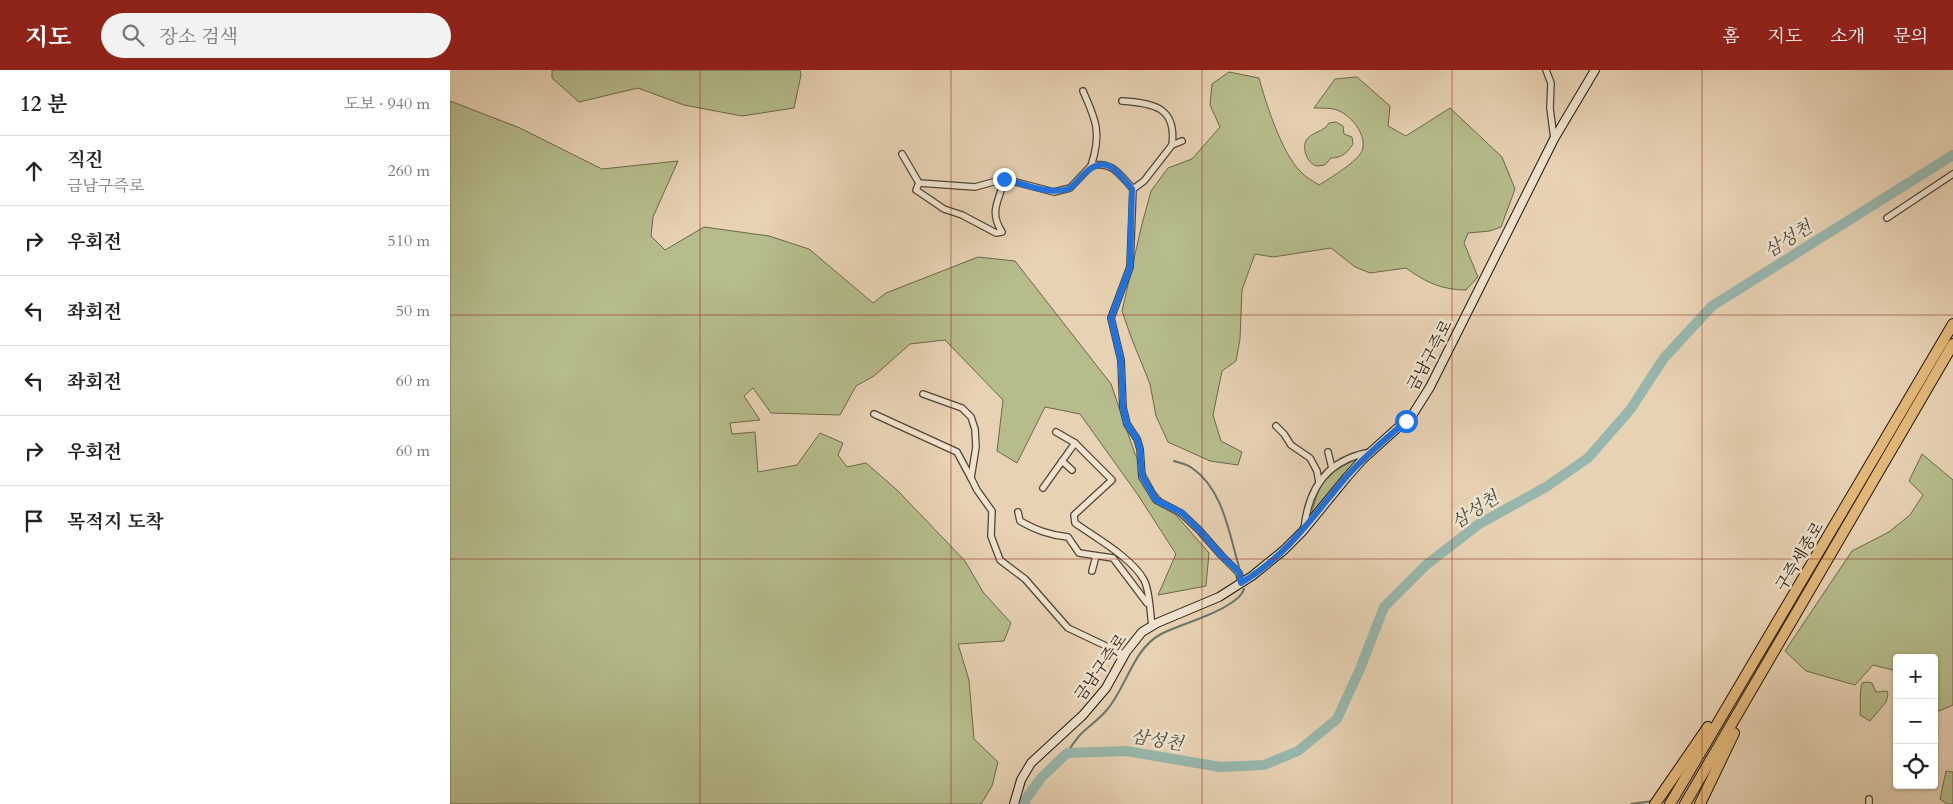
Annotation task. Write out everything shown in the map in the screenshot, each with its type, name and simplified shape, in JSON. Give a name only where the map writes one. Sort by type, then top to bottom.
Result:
[{"type":"highway","name":"구즉세종로","points":[[1670,804],[1953,324]]},
{"type":"highway","name":"구즉세종로","points":[[1685,804],[1953,344]]},
{"type":"highway","points":[[1654,804],[1708,728],[1739,677],[1770,634]]},
{"type":"highway","points":[[1700,804],[1779,642]]},
{"type":"main road","name":"금남구즉로","points":[[1014,804],[1021,780],[1031,764],[1083,715],[1106,688],[1125,655],[1142,632],[1219,596],[1241,583],[1284,550],[1304,530],[1347,477],[1371,452],[1413,414],[1430,387],[1554,139],[1595,70]]},
{"type":"street","points":[[1546,70],[1552,90],[1550,108],[1554,139]]},
{"type":"street","points":[[1083,90],[1096,120],[1097,134],[1092,166]]},
{"type":"street","points":[[1122,101],[1142,103],[1161,109],[1168,118],[1174,134],[1172,145],[1144,182],[1132,189]]},
{"type":"street","points":[[1172,145],[1182,141]]},
{"type":"street","points":[[902,154],[919,183]]},
{"type":"street","points":[[919,183],[975,187],[1004,179],[1054,192],[1070,188],[1092,166],[1099,164],[1115,168],[1132,189],[1130,267],[1111,318],[1121,360],[1123,408],[1127,424],[1137,439],[1140,449],[1142,476],[1156,500],[1182,513],[1239,572],[1241,583]]},
{"type":"street","points":[[1887,218],[1953,174]]},
{"type":"street","points":[[919,183],[916,190],[944,209],[962,214],[996,233],[1002,232],[996,224],[994,213],[1004,179]]},
{"type":"street","points":[[923,394],[962,408],[971,417],[976,447],[971,478]]},
{"type":"street","points":[[874,414],[957,452],[977,490],[992,511],[992,536],[1000,560],[1025,580],[1068,628],[1125,655]]},
{"type":"street","points":[[1276,426],[1291,445],[1310,458],[1317,471],[1319,482]]},
{"type":"street","points":[[1056,432],[1074,443],[1112,480],[1074,515],[1075,523],[1131,563],[1144,580],[1148,589],[1148,605],[1152,626]]},
{"type":"street","points":[[1043,488],[1074,443]]},
{"type":"street","points":[[1328,452],[1332,468]]},
{"type":"street","points":[[1304,530],[1305,517],[1324,474],[1354,455],[1371,452]]},
{"type":"street","points":[[1062,461],[1072,470]]},
{"type":"street","points":[[1018,512],[1020,521],[1034,528],[1049,535],[1068,537],[1079,553],[1113,558],[1148,605]]},
{"type":"street","points":[[1092,571],[1096,556]]},
{"type":"green space","points":[[552,70],[800,70],[801,75],[794,108],[742,116],[684,105],[638,88],[579,102],[552,78]]},
{"type":"green space","points":[[1229,72],[1259,78],[1270,114],[1287,153],[1302,173],[1319,185],[1355,160],[1362,151],[1363,145],[1360,132],[1346,115],[1334,109],[1314,108],[1335,79],[1357,77],[1390,106],[1388,126],[1406,136],[1450,108],[1502,157],[1515,189],[1501,227],[1490,231],[1468,233],[1464,243],[1478,277],[1466,290],[1449,289],[1434,284],[1406,268],[1370,273],[1355,267],[1331,248],[1273,257],[1255,254],[1242,290],[1240,339],[1236,361],[1222,371],[1213,415],[1221,441],[1242,452],[1238,465],[1210,461],[1168,442],[1156,416],[1150,384],[1122,311],[1151,191],[1168,168],[1192,159],[1220,127],[1210,105],[1212,84]]},
{"type":"green space","points":[[450,101],[520,128],[602,169],[678,161],[653,217],[651,236],[665,250],[704,227],[769,236],[809,249],[873,303],[886,293],[978,257],[1015,261],[1111,384],[1135,454],[1155,491],[1209,553],[1206,586],[1158,595],[1176,554],[1138,495],[1080,414],[1045,407],[1017,463],[997,451],[1003,400],[945,340],[910,344],[874,376],[856,386],[840,415],[771,413],[753,388],[744,396],[760,420],[730,423],[732,434],[755,432],[758,472],[797,465],[820,433],[843,443],[838,455],[847,467],[866,463],[897,490],[965,561],[983,592],[1011,623],[1004,641],[958,644],[969,680],[974,739],[998,762],[992,786],[981,804],[450,804]]},
{"type":"green space","points":[[1336,122],[1343,126],[1344,134],[1352,137],[1353,144],[1344,154],[1331,158],[1325,165],[1313,165],[1306,155],[1305,142],[1329,123]]},
{"type":"green space","points":[[1922,454],[1953,480],[1953,705],[1938,711],[1938,654],[1893,654],[1893,670],[1873,665],[1855,685],[1806,671],[1785,651],[1852,551],[1889,532],[1910,515],[1923,495],[1909,481]]},
{"type":"green space","points":[[1357,459],[1311,516],[1317,494],[1325,480],[1337,470]]},
{"type":"green space","points":[[1862,683],[1872,683],[1876,692],[1887,691],[1888,694],[1886,702],[1870,721],[1860,715],[1861,687]]},
{"type":"green space","points":[[1946,771],[1953,772],[1953,804],[1947,804],[1940,799]]},
{"type":"waterway","name":"삼성천","points":[[1025,804],[1025,800],[1041,778],[1067,753],[1126,751],[1220,767],[1264,765],[1298,751],[1337,719],[1360,669],[1384,607],[1426,565],[1479,524],[1546,487],[1588,458],[1630,410],[1664,358],[1712,306],[1953,155]]},
{"type":"waterway","points":[[1174,461],[1192,468],[1203,477],[1211,488],[1228,526],[1239,567]]},
{"type":"waterway","points":[[1067,753],[1079,736],[1103,714],[1113,701],[1136,659],[1151,641],[1161,634],[1231,603],[1244,589]]},
{"type":"waterway","points":[[1631,804],[1653,801]]},
{"type":"route","points":[[1004,179],[1054,192],[1070,188],[1092,166],[1099,164],[1115,168],[1132,189],[1133,222],[1130,235],[1132,251],[1130,267],[1111,318],[1121,360],[1123,408],[1127,424],[1137,439],[1140,449],[1142,476],[1156,500],[1182,513],[1239,572],[1241,583],[1284,550],[1302,532],[1363,459],[1406,421]]}]
